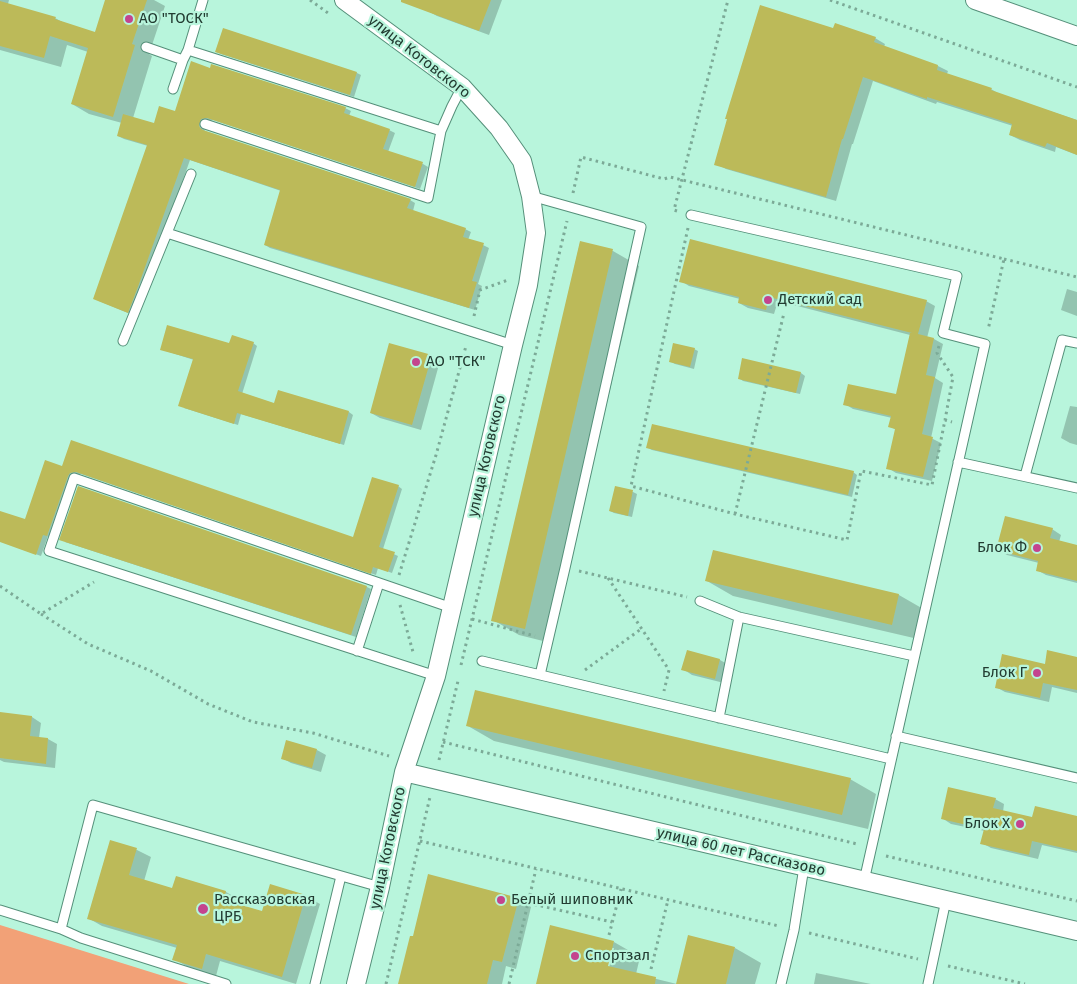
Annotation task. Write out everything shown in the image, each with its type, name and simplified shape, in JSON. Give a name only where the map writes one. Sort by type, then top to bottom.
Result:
[{"type":"street","name":"улица Котовского","points":[[344,0],[462,87],[500,128],[522,161],[532,196],[536,233],[528,285],[436,676],[406,767],[380,888],[356,984]]},
{"type":"street","points":[[975,0],[1077,36]]},
{"type":"street","name":"улица 60 лет Рассказово","points":[[406,767],[434,778],[1077,931]]},
{"type":"lane","points":[[173,89],[188,50],[203,0]]},
{"type":"lane","points":[[146,47],[183,60]]},
{"type":"lane","points":[[188,50],[441,131]]},
{"type":"lane","points":[[205,124],[428,198],[441,131],[462,87]]},
{"type":"lane","points":[[123,341],[191,174]]},
{"type":"lane","points":[[532,196],[641,226],[566,568],[540,675]]},
{"type":"lane","points":[[691,215],[957,276],[943,333],[985,344],[864,881]]},
{"type":"lane","points":[[167,233],[513,345]]},
{"type":"lane","points":[[1025,476],[1062,340],[1077,343]]},
{"type":"lane","points":[[958,462],[1077,488]]},
{"type":"lane","points":[[436,676],[49,551],[74,478],[452,608]]},
{"type":"lane","points":[[357,651],[379,582]]},
{"type":"lane","points":[[700,601],[739,617],[914,656]]},
{"type":"lane","points":[[719,718],[739,617]]},
{"type":"lane","points":[[482,661],[891,759]]},
{"type":"lane","points":[[896,736],[1077,778]]},
{"type":"lane","points":[[61,929],[93,804],[380,888]]},
{"type":"lane","points":[[781,984],[794,930],[804,867]]},
{"type":"lane","points":[[315,984],[341,876]]},
{"type":"lane","points":[[928,984],[946,900]]},
{"type":"lane","points":[[0,910],[226,984]]},
{"type":"path","points":[[728,0],[674,210],[691,215],[631,486],[735,514],[847,540],[861,471],[932,485],[953,377],[937,353],[943,333]]},
{"type":"path","points":[[830,0],[1077,87]]},
{"type":"path","points":[[461,666],[581,157],[664,179],[670,177],[1077,277]]},
{"type":"path","points":[[985,344],[1004,259]]},
{"type":"path","points":[[472,324],[480,290],[514,278]]},
{"type":"path","points":[[735,514],[784,313]]},
{"type":"path","points":[[418,670],[396,588],[436,455],[467,342]]},
{"type":"path","points":[[945,420],[966,425]]},
{"type":"path","points":[[566,568],[700,601]]},
{"type":"path","points":[[41,614],[112,571]]},
{"type":"path","points":[[608,578],[669,670],[662,704]]},
{"type":"path","points":[[0,586],[88,644],[151,671],[208,704],[253,722],[313,733],[371,752],[406,767]]},
{"type":"path","points":[[472,619],[549,639]]},
{"type":"path","points":[[569,682],[641,629]]},
{"type":"path","points":[[386,984],[459,675]]},
{"type":"path","points":[[443,742],[858,844],[870,852],[1077,901]]},
{"type":"path","points":[[420,841],[1025,984]]},
{"type":"path","points":[[509,984],[536,869]]},
{"type":"path","points":[[609,935],[621,889]]},
{"type":"path","points":[[651,969],[668,900]]},
{"type":"path","points":[[528,903],[612,922]]},
{"type":"shaded area","points":[[0,925],[189,984],[0,984]]},
{"type":"building","points":[[105,0],[147,0],[132,44],[135,45],[113,117],[71,104],[88,48],[50,36],[44,58],[0,46],[0,1],[56,17],[55,19],[95,32]]},
{"type":"building","points":[[401,0],[491,0],[479,31],[401,2]]},
{"type":"building","points":[[760,5],[833,28],[835,23],[876,37],[874,42],[938,65],[937,70],[992,88],[991,90],[1077,120],[1077,155],[1047,143],[1045,147],[1009,135],[1012,124],[927,97],[927,99],[863,77],[842,139],[826,197],[714,165],[727,119],[725,119]]},
{"type":"building","points":[[223,28],[357,72],[350,95],[215,52]]},
{"type":"building","points":[[191,61],[210,68],[211,64],[346,107],[344,113],[390,129],[383,149],[423,162],[415,187],[207,118],[201,119],[199,125],[203,130],[411,199],[407,208],[466,228],[463,237],[484,243],[472,281],[477,282],[469,308],[264,245],[280,190],[184,158],[128,313],[93,299],[147,145],[117,136],[123,114],[154,123],[159,106],[175,111]]},
{"type":"building","points":[[690,239],[927,300],[918,334],[934,338],[926,375],[935,377],[922,434],[933,437],[923,477],[886,469],[895,429],[888,427],[891,416],[843,405],[848,384],[896,394],[910,333],[912,333],[769,297],[766,310],[738,303],[739,297],[679,282]]},
{"type":"building","points":[[580,241],[613,249],[525,629],[491,621]]},
{"type":"building","points":[[167,325],[229,343],[232,335],[254,342],[238,391],[274,403],[278,390],[349,411],[340,444],[237,413],[234,424],[178,406],[193,359],[160,350]]},
{"type":"building","points":[[389,343],[432,355],[412,425],[370,413]]},
{"type":"building","points":[[673,343],[695,348],[690,367],[669,362]]},
{"type":"building","points":[[742,358],[801,372],[796,393],[738,379]]},
{"type":"building","points":[[652,424],[854,471],[848,495],[646,448]]},
{"type":"building","points":[[71,440],[353,537],[372,477],[399,485],[379,547],[395,552],[388,572],[373,567],[371,574],[76,472],[70,473],[68,476],[47,536],[43,535],[36,555],[0,542],[0,511],[25,519],[45,460],[62,466]]},
{"type":"building","points":[[78,486],[367,586],[351,635],[59,540]]},
{"type":"building","points":[[615,486],[633,490],[628,516],[609,511]]},
{"type":"building","name":"Блок Ф","points":[[1005,516],[1053,528],[1050,538],[1077,545],[1077,581],[1036,571],[1038,561],[996,550]]},
{"type":"building","points":[[713,550],[899,594],[892,625],[705,581]]},
{"type":"building","points":[[687,650],[720,659],[715,679],[681,670]]},
{"type":"building","name":"Блок Г","points":[[1047,650],[1077,657],[1077,690],[1043,683],[1040,698],[995,688],[1002,654],[1045,664]]},
{"type":"building","points":[[475,690],[851,778],[842,815],[466,726]]},
{"type":"building","points":[[0,712],[32,716],[30,736],[48,738],[46,764],[0,758]]},
{"type":"building","points":[[286,740],[317,749],[312,768],[281,759]]},
{"type":"building","name":"Блок Х","points":[[948,787],[996,798],[993,808],[1032,817],[1035,806],[1077,816],[1077,851],[1032,841],[1029,855],[980,844],[984,829],[941,819]]},
{"type":"building","points":[[110,840],[137,848],[129,875],[172,888],[176,876],[226,891],[224,900],[262,911],[270,884],[306,895],[282,977],[206,954],[202,969],[172,960],[177,945],[87,919]]},
{"type":"building","points":[[428,874],[519,898],[502,962],[493,960],[487,984],[398,984],[410,936],[413,936]]},
{"type":"building","points":[[550,925],[614,941],[608,966],[656,977],[655,984],[536,984]]},
{"type":"building","points":[[688,935],[735,947],[726,984],[676,984]]},
{"type":"place","name":"АО \"ТОСК\"","points":[[129,19]]},
{"type":"place","name":"Детский сад","points":[[768,300]]},
{"type":"place","name":"АО \"ТСК\"","points":[[416,362]]},
{"type":"place","name":"Блок Ф","points":[[1037,548]]},
{"type":"place","name":"Блок Г","points":[[1037,673]]},
{"type":"place","name":"Блок Х","points":[[1020,824]]},
{"type":"place","name":"Белый шиповник","points":[[501,900]]},
{"type":"place","name":"Рассказовская ЦРБ","points":[[203,909]]},
{"type":"place","name":"Спортзал","points":[[575,956]]}]
